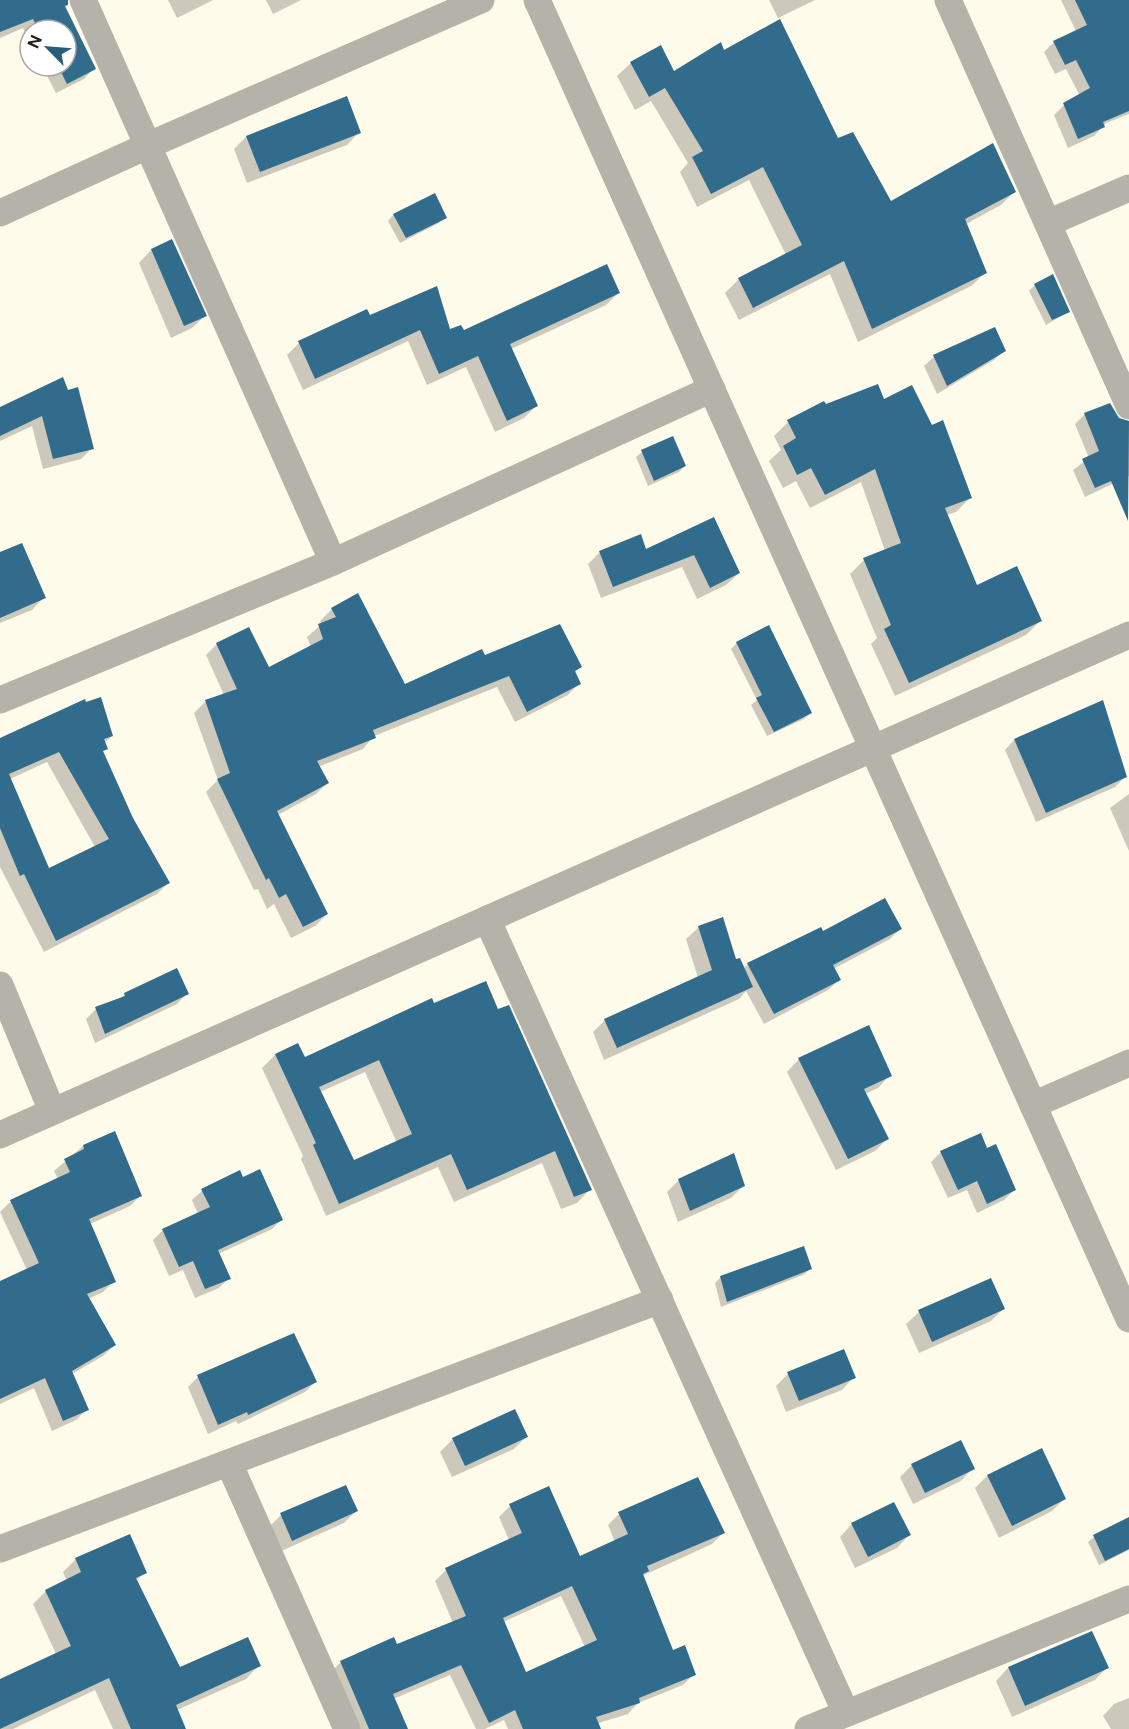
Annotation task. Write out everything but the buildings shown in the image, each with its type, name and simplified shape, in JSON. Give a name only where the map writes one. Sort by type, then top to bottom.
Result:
[{"type":"street","points":[[83,0],[333,562]]},
{"type":"street","points":[[0,213],[481,0]]},
{"type":"street","points":[[537,0],[1129,1319]]},
{"type":"street","points":[[948,0],[1129,406]]},
{"type":"street","points":[[1048,223],[1129,188]]},
{"type":"street","points":[[0,700],[333,562],[712,389]]},
{"type":"street","points":[[0,1135],[874,750],[1129,635]]},
{"type":"street","points":[[488,919],[846,1713]]},
{"type":"street","points":[[0,985],[52,1111]]},
{"type":"street","points":[[1033,1105],[1129,1063]]},
{"type":"street","points":[[0,1550],[660,1300]]},
{"type":"street","points":[[229,1463],[347,1729]]},
{"type":"street","points":[[808,1729],[1129,1599]]}]
